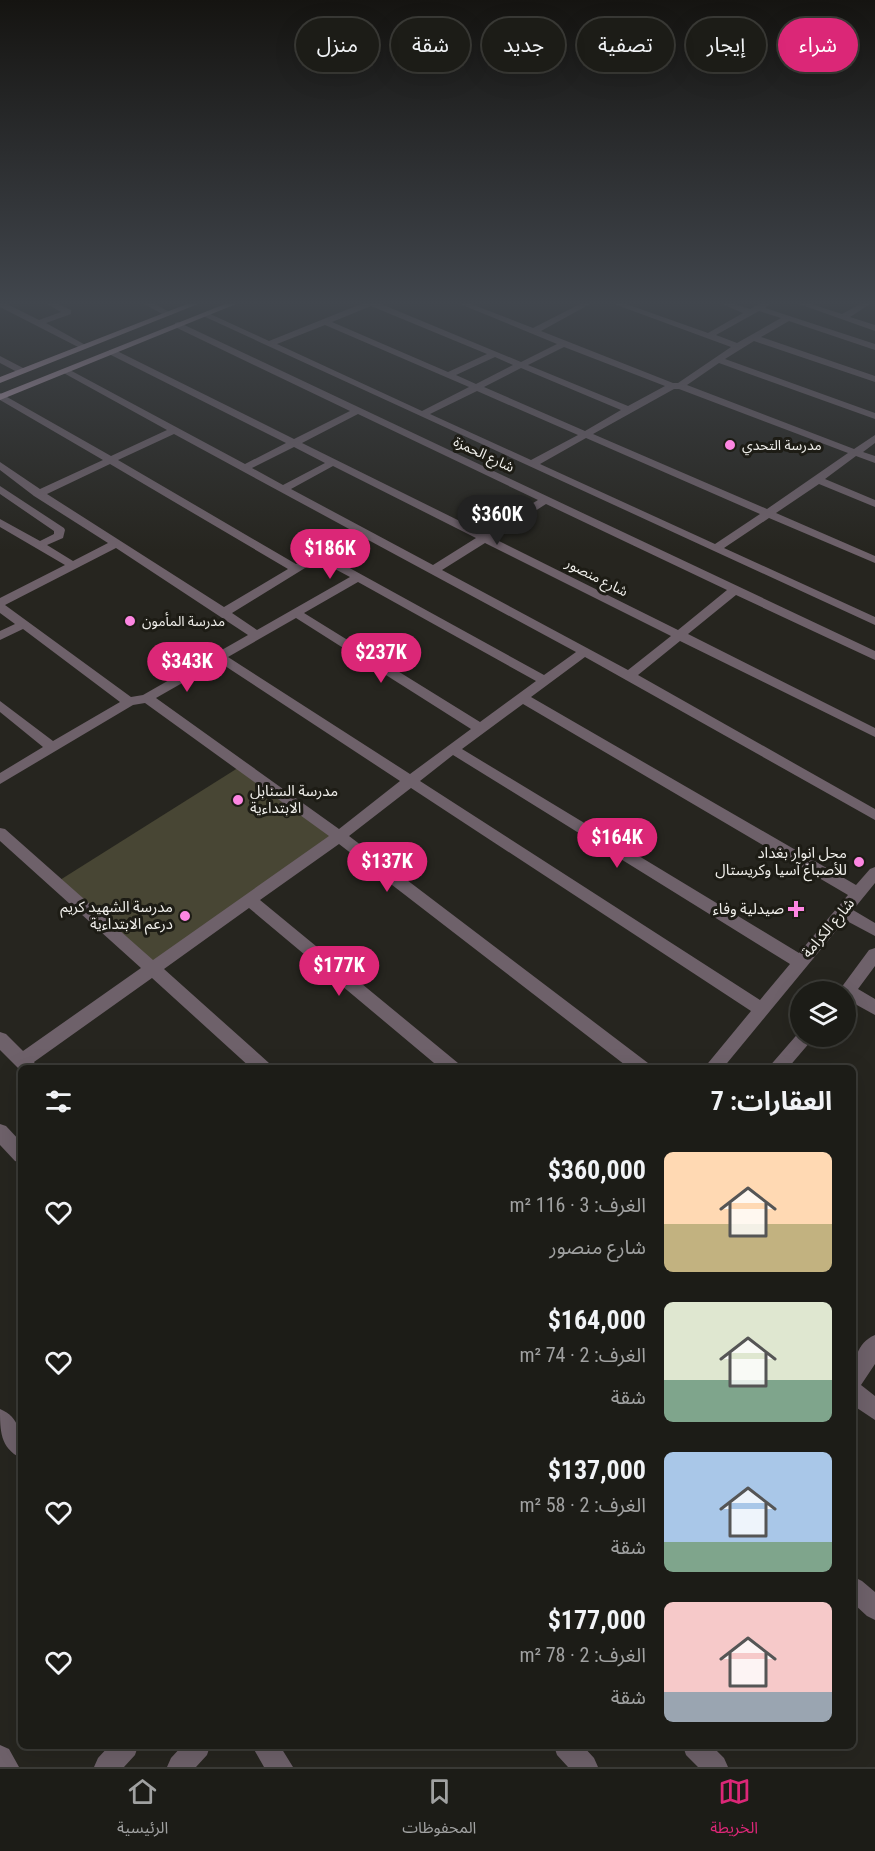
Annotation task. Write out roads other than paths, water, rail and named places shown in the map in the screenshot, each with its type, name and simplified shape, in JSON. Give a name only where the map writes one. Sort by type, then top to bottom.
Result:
[{"type":"main road","points":[[0,397],[26,386]]},
{"type":"street","points":[[94,386],[629,676],[875,815]]},
{"type":"street","name":"شارع منصور","points":[[182,386],[875,733]]},
{"type":"street","name":"شارع الحمزة","points":[[305,386],[545,500],[585,504],[717,548],[875,621]]},
{"type":"street","name":"شارع الحمزة","points":[[363,386],[532,464],[585,504],[735,590],[875,656]]},
{"type":"street","points":[[573,386],[629,410]]},
{"type":"street","points":[[532,464],[675,386]]},
{"type":"street","points":[[677,386],[875,460]]},
{"type":"street","points":[[793,386],[875,416]]},
{"type":"street","points":[[423,414],[476,387],[875,560]]},
{"type":"street","points":[[0,397],[295,568]]},
{"type":"street","points":[[245,468],[357,411]]},
{"type":"street","points":[[38,494],[175,430]]},
{"type":"street","points":[[717,548],[818,480],[875,438]]},
{"type":"street","points":[[283,489],[334,462]]},
{"type":"street","points":[[1,468],[38,494],[225,612],[257,636]]},
{"type":"street","points":[[818,480],[875,504]]},
{"type":"street","points":[[0,489],[60,530],[59,536],[39,545]]},
{"type":"street","points":[[434,570],[545,500]]},
{"type":"street","points":[[0,522],[73,565]]},
{"type":"street","points":[[225,612],[359,530]]},
{"type":"street","points":[[116,543],[0,605],[129,702]]},
{"type":"street","points":[[318,555],[544,680]]},
{"type":"street","points":[[0,779],[129,702],[147,698],[357,578]]},
{"type":"street","points":[[629,676],[735,590]]},
{"type":"street","points":[[296,613],[481,729]]},
{"type":"street","points":[[0,636],[24,624]]},
{"type":"street","points":[[0,1039],[26,1065],[151,968],[339,836],[408,781],[584,652]]},
{"type":"street","points":[[219,657],[761,1009]]},
{"type":"street","points":[[147,698],[339,836],[638,1065]]},
{"type":"street","points":[[521,698],[857,893]]},
{"type":"street","points":[[0,705],[53,748]]},
{"type":"street","points":[[452,749],[800,962]]},
{"type":"street","points":[[0,833],[260,1065]]},
{"type":"street","name":"شارع الكرامة","points":[[714,1065],[875,873]]},
{"type":"street","points":[[249,899],[448,1065]]},
{"type":"street","points":[[842,911],[875,930]]},
{"type":"street","points":[[855,981],[875,954]]},
{"type":"street","points":[[856,996],[875,1008]]},
{"type":"street","points":[[780,1065],[795,1047]]},
{"type":"street","points":[[856,1375],[875,1345]]},
{"type":"street","points":[[856,1395],[875,1410]]},
{"type":"street","points":[[0,1420],[18,1443]]},
{"type":"street","points":[[856,1591],[875,1608]]},
{"type":"street","points":[[107,1767],[123,1749]]},
{"type":"street","points":[[180,1767],[195,1749]]},
{"type":"street","points":[[266,1749],[280,1767]]},
{"type":"street","points":[[569,1749],[585,1767]]},
{"type":"street","points":[[698,1749],[715,1767]]},
{"type":"street","points":[[0,1758],[6,1767]]},
{"type":"place","name":"مدرسة التحدي","points":[[730,445]]},
{"type":"place","name":"مدرسة المأمون","points":[[130,621]]},
{"type":"place","name":"مدرسة السنابل الابتداءية","points":[[238,800]]},
{"type":"place","name":"محل انوار بغداد للأصباغ آسيا وكريستال","points":[[859,862]]},
{"type":"place","name":"صيدلية وفاء","points":[[796,909]]},
{"type":"place","name":"مدرسة الشهيد كريم درعم الابتداءية","points":[[185,916]]}]
